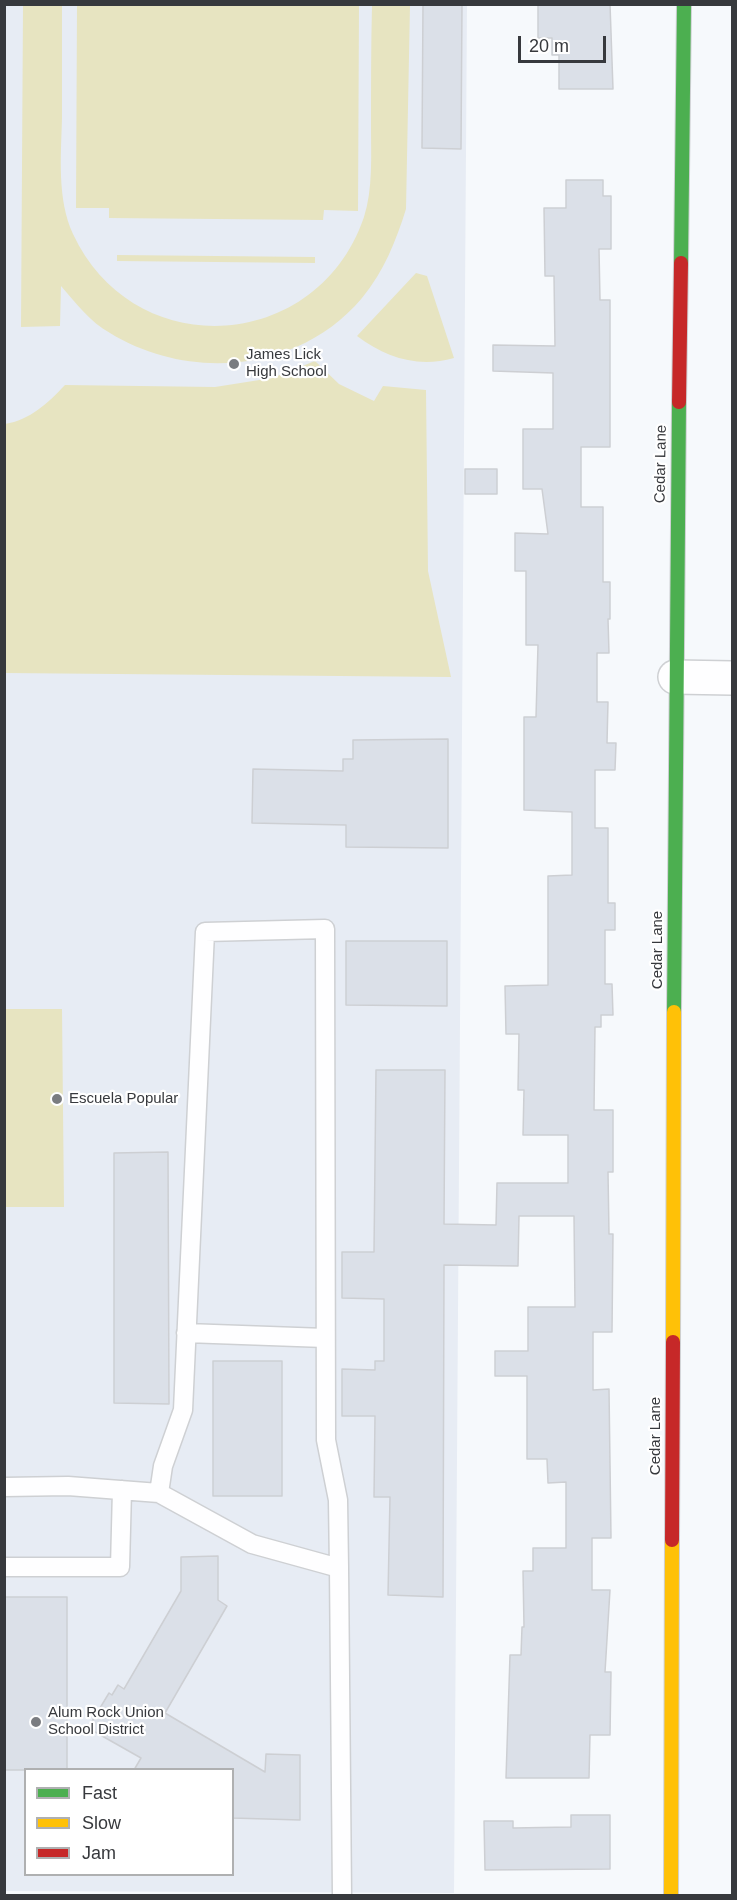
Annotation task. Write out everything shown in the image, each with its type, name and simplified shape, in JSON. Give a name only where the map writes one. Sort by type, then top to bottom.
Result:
[{"type":"street","name":"Cedar Lane","points":[[671,1896],[675,677],[684,4]]},
{"type":"street","points":[[675,677],[732,678]]},
{"type":"lane","points":[[159,1493],[163,1466],[183,1410],[205,932],[325,929],[326,1440],[338,1500],[342,1896]]},
{"type":"lane","points":[[186,1333],[325,1338]]},
{"type":"lane","points":[[4,1487],[68,1486],[159,1493],[252,1544],[339,1568]]},
{"type":"lane","points":[[4,1567],[120,1567],[123,1490]]},
{"type":"shaded area","points":[[5,5],[467,5],[454,1893],[5,1891]]},
{"type":"shaded area","points":[[23,5],[62,5],[61,177],[64,206],[73,234],[101,276],[138,306],[180,322],[224,326],[268,317],[308,295],[341,262],[364,217],[369,195],[372,5],[410,5],[406,209],[388,255],[377,277],[362,298],[337,323],[308,342],[276,355],[243,362],[209,363],[174,359],[141,349],[96,323],[61,286],[60,326],[21,327]]},
{"type":"shaded area","points":[[77,5],[359,5],[358,211],[324,210],[323,220],[109,218],[109,208],[76,208]]},
{"type":"shaded area","points":[[117,255],[315,257],[315,263],[117,261]]},
{"type":"shaded area","points":[[416,273],[427,276],[454,358],[428,362],[403,359],[379,350],[357,336]]},
{"type":"shaded area","points":[[315,361],[339,384],[374,401],[383,386],[426,390],[428,571],[451,677],[5,673],[5,424],[30,415],[65,385],[215,387],[272,378]]},
{"type":"shaded area","points":[[5,1009],[62,1009],[64,1207],[5,1207]]},
{"type":"building","points":[[423,4],[462,4],[461,149],[422,148]]},
{"type":"building","points":[[538,4],[610,4],[613,89],[559,89],[559,55],[552,55],[552,38],[538,38]]},
{"type":"building","points":[[566,180],[603,180],[603,196],[611,196],[611,249],[599,249],[600,300],[610,300],[610,447],[581,447],[581,507],[603,507],[603,582],[610,582],[609,653],[597,653],[597,702],[608,702],[607,743],[616,743],[615,770],[595,770],[595,828],[608,828],[608,903],[615,903],[615,930],[605,930],[605,984],[612,984],[613,1015],[601,1015],[601,1027],[595,1027],[594,1110],[613,1110],[613,1172],[608,1172],[609,1234],[613,1234],[612,1332],[593,1332],[593,1390],[609,1389],[611,1538],[592,1538],[592,1590],[610,1590],[605,1672],[611,1672],[610,1735],[590,1735],[589,1778],[506,1778],[510,1655],[521,1655],[522,1627],[524,1627],[523,1571],[533,1571],[533,1548],[566,1548],[566,1482],[548,1483],[547,1459],[527,1459],[527,1376],[495,1376],[495,1351],[528,1351],[528,1307],[575,1307],[574,1216],[519,1216],[518,1266],[444,1265],[443,1597],[388,1595],[390,1497],[374,1497],[375,1416],[342,1416],[342,1369],[375,1370],[375,1361],[384,1361],[384,1299],[342,1298],[342,1252],[374,1252],[376,1070],[445,1070],[444,1224],[496,1225],[497,1183],[568,1183],[568,1135],[523,1135],[524,1090],[518,1090],[519,1034],[506,1034],[505,986],[548,985],[548,876],[572,875],[572,812],[524,810],[524,717],[536,717],[538,645],[526,645],[526,571],[515,571],[515,533],[548,534],[542,489],[523,489],[523,429],[553,429],[553,373],[493,371],[493,345],[555,346],[554,276],[545,276],[544,208],[566,208]]},
{"type":"building","points":[[465,469],[497,469],[497,494],[465,494]]},
{"type":"building","points":[[448,739],[448,848],[346,847],[346,825],[252,823],[253,769],[343,771],[343,759],[353,759],[353,740]]},
{"type":"building","points":[[346,941],[447,941],[447,1006],[346,1005]]},
{"type":"building","points":[[168,1152],[169,1404],[114,1403],[114,1153]]},
{"type":"building","points":[[213,1361],[282,1361],[282,1496],[213,1496]]},
{"type":"building","points":[[218,1556],[218,1600],[227,1606],[165,1713],[265,1772],[266,1754],[300,1755],[300,1820],[234,1818],[234,1768],[135,1768],[141,1758],[88,1728],[109,1693],[112,1695],[118,1685],[124,1689],[181,1591],[181,1557]]},
{"type":"building","name":"Alum Rock Union School District","points":[[4,1597],[67,1597],[67,1768],[5,1770]]},
{"type":"building","points":[[571,1815],[610,1815],[610,1869],[485,1870],[484,1821],[513,1821],[513,1828],[571,1827]]},
{"type":"traffic: fast","points":[[681,263],[684,4]]},
{"type":"traffic: fast","points":[[674,1012],[679,402]]},
{"type":"traffic: slow","points":[[673,1342],[674,1012]]},
{"type":"traffic: slow","points":[[671,1896],[672,1540]]},
{"type":"traffic: jam","points":[[679,402],[681,263]]},
{"type":"traffic: jam","points":[[672,1540],[673,1342]]},
{"type":"place","name":"James Lick High School","points":[[234,364]]},
{"type":"place","name":"Escuela Popular","points":[[57,1099]]},
{"type":"place","name":"Alum Rock Union School District","points":[[36,1722]]}]
